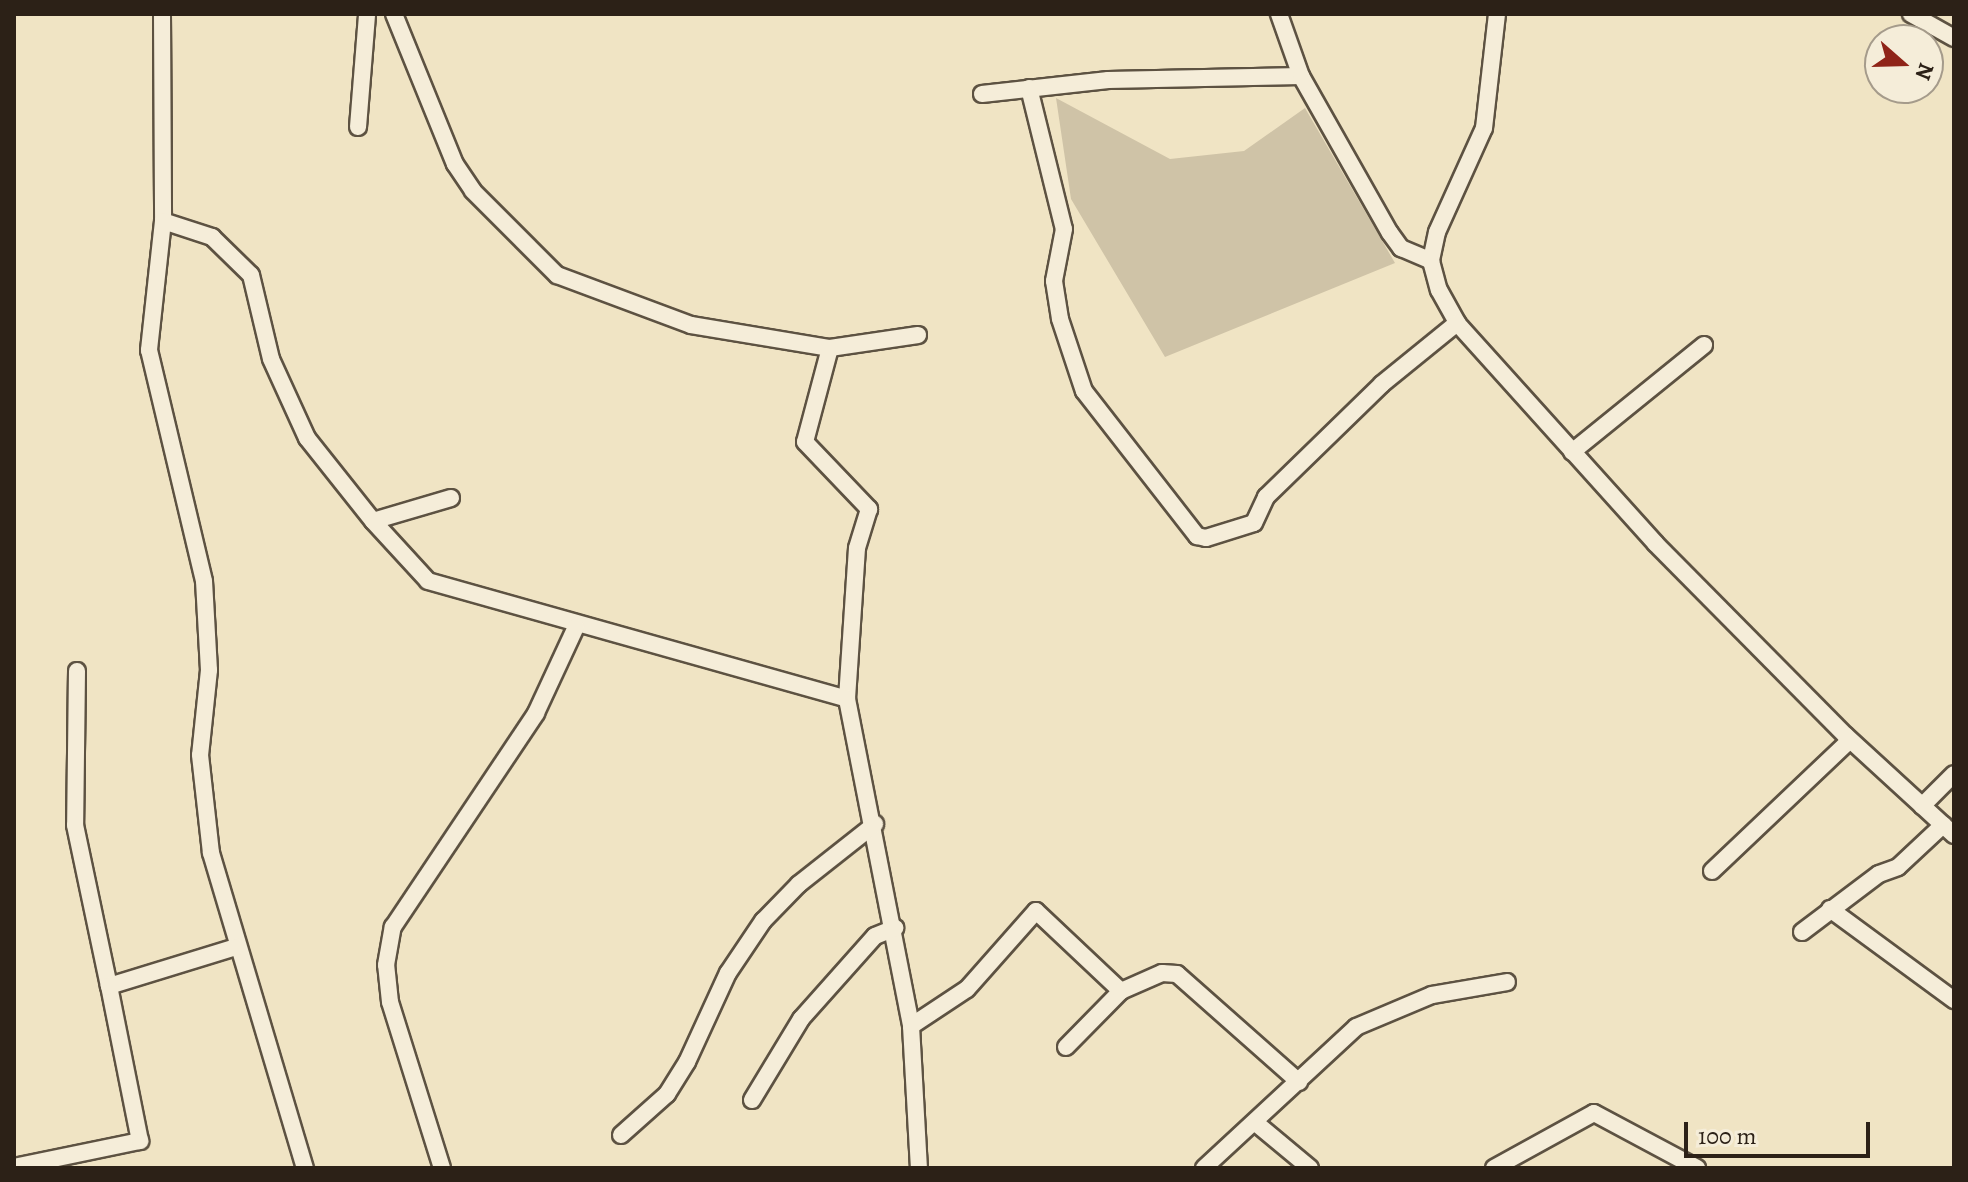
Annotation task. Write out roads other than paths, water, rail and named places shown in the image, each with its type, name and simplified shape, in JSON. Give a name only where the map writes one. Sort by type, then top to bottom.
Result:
[{"type":"street","points":[[162,14],[163,221],[149,350],[204,581],[209,670],[200,755],[211,853],[236,947],[305,1168]]},
{"type":"street","points":[[358,127],[367,14]]},
{"type":"street","points":[[394,14],[455,164],[473,191],[557,275],[691,325],[830,348],[918,335]]},
{"type":"street","points":[[1279,14],[1301,76],[1390,233],[1401,248],[1431,261]]},
{"type":"street","points":[[1497,14],[1484,128],[1437,232],[1431,261],[1439,290],[1457,323],[1572,452],[1850,740],[1948,830],[1898,867],[1879,874],[1802,932]]},
{"type":"street","points":[[1911,14],[1954,38]]},
{"type":"street","points":[[982,94],[1108,80],[1301,76]]},
{"type":"street","points":[[1029,88],[1064,229],[1054,281],[1060,319],[1084,391],[1197,536],[1206,538],[1254,523],[1266,497],[1382,384],[1457,323]]},
{"type":"street","points":[[163,221],[212,237],[251,275],[271,359],[307,438],[373,521],[428,581],[576,627],[847,699]]},
{"type":"street","points":[[1572,452],[1704,345]]},
{"type":"street","points":[[830,348],[805,442],[869,509],[857,548],[847,699],[875,824],[911,1026],[919,1168]]},
{"type":"street","points":[[373,521],[451,498]]},
{"type":"street","points":[[442,1168],[390,1002],[386,965],[393,927],[536,713],[576,627]]},
{"type":"street","points":[[14,1167],[140,1141],[74,814],[77,671]]},
{"type":"street","points":[[1712,871],[1850,740]]},
{"type":"street","points":[[1922,806],[1954,774]]},
{"type":"street","points":[[621,1135],[667,1094],[687,1062],[728,973],[763,921],[799,884],[875,824]]},
{"type":"street","points":[[1830,909],[1954,1000]]},
{"type":"street","points":[[911,1026],[967,989],[1036,911],[1121,991]]},
{"type":"street","points":[[752,1100],[801,1019],[875,936],[895,928]]},
{"type":"street","points":[[109,986],[236,947]]},
{"type":"street","points":[[1066,1047],[1121,991],[1162,973],[1177,974],[1299,1082]]},
{"type":"street","points":[[1204,1168],[1257,1124],[1356,1027],[1432,995],[1507,982]]},
{"type":"street","points":[[1494,1168],[1594,1113],[1693,1167]]},
{"type":"street","points":[[1257,1124],[1310,1168]]}]
